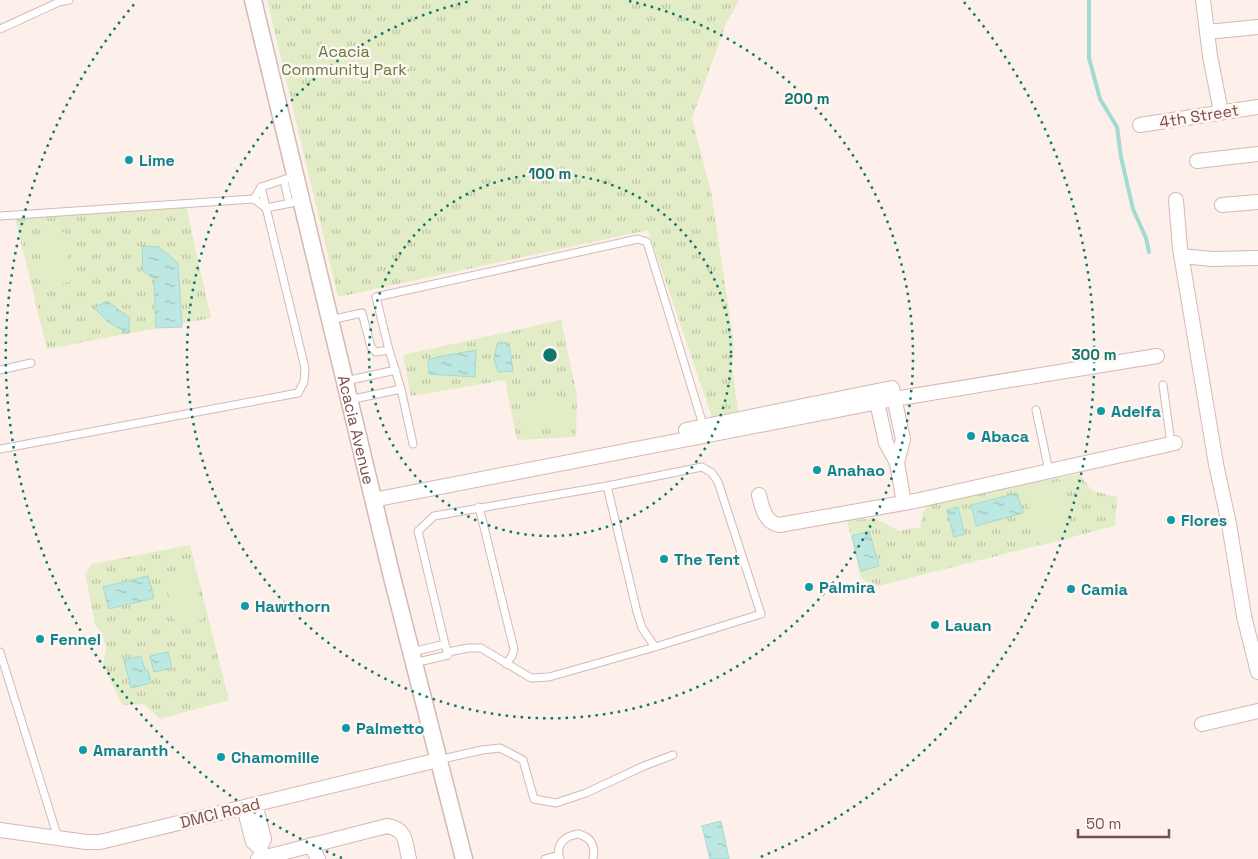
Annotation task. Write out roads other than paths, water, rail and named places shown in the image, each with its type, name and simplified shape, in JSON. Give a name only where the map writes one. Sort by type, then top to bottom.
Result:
[{"type":"street","name":"Acacia Avenue","points":[[253,0],[295,202],[330,320],[412,658],[464,859]]},
{"type":"street","points":[[1203,0],[1221,112]]},
{"type":"street","points":[[1207,32],[1258,27]]},
{"type":"street","name":"4th Street","points":[[1140,125],[1258,107]]},
{"type":"street","points":[[1197,161],[1258,154]]},
{"type":"street","points":[[1176,200],[1181,256],[1216,464],[1229,524],[1244,616],[1258,672]]},
{"type":"street","points":[[1222,205],[1258,202]]},
{"type":"street","points":[[1181,256],[1258,258]]},
{"type":"street","points":[[372,495],[705,431],[1157,356]]},
{"type":"street","points":[[705,431],[892,388],[904,439],[897,463]]},
{"type":"street","points":[[877,402],[886,443],[897,463],[904,504]]},
{"type":"street","points":[[759,496],[768,519],[774,524],[780,525],[904,504],[1173,444]]},
{"type":"street","points":[[1202,724],[1258,711]]},
{"type":"street","name":"DMCI Road","points":[[1,832],[100,842],[438,760]]},
{"type":"street","points":[[250,806],[254,824],[264,839],[260,855],[311,845],[387,826],[396,827],[402,832],[409,859]]},
{"type":"street","points":[[311,845],[318,859]]},
{"type":"lane","points":[[42,10],[47,0]]},
{"type":"lane","points":[[0,29],[59,2],[69,0]]},
{"type":"lane","points":[[254,199],[261,187],[290,178]]},
{"type":"lane","points":[[0,449],[298,393],[304,382],[305,368],[261,187]]},
{"type":"lane","points":[[0,216],[254,199],[266,208],[295,202]]},
{"type":"lane","points":[[413,444],[401,388],[389,350],[376,297],[638,239],[647,242],[705,431]]},
{"type":"lane","points":[[330,320],[362,313],[371,347],[376,352],[389,350]]},
{"type":"lane","points":[[0,370],[31,363]]},
{"type":"lane","points":[[345,381],[396,370]]},
{"type":"lane","points":[[1163,385],[1173,444]]},
{"type":"lane","points":[[349,400],[401,388]]},
{"type":"lane","points":[[1036,410],[1049,471]]},
{"type":"lane","points":[[412,658],[448,654],[468,648],[481,648],[531,678],[550,677],[761,614],[718,482],[712,473],[702,468],[434,516],[418,532],[448,654]]},
{"type":"lane","points":[[606,486],[637,612],[642,628],[655,647]]},
{"type":"lane","points":[[479,507],[514,649],[512,656],[506,664]]},
{"type":"lane","points":[[412,658],[446,644]]},
{"type":"lane","points":[[0,652],[58,838]]},
{"type":"lane","points":[[438,760],[475,751],[500,748],[523,760],[534,798],[556,803],[586,793],[644,766],[673,755]]},
{"type":"lane","points":[[545,859],[560,857],[561,843],[565,838],[578,834],[584,836],[593,845],[595,852],[593,859]]},
{"type":"water","points":[[142,246],[159,247],[178,263],[182,327],[156,328],[154,279],[143,271]]},
{"type":"water","points":[[107,301],[130,318],[128,333],[108,322],[94,308]]},
{"type":"water","points":[[509,343],[513,371],[498,372],[494,359],[497,344]]},
{"type":"water","points":[[476,350],[475,377],[429,374],[428,360]]},
{"type":"water","points":[[1017,493],[1023,513],[976,526],[971,505]]},
{"type":"water","points":[[958,507],[965,534],[954,537],[947,510]]},
{"type":"water","points":[[869,531],[879,566],[861,571],[852,536]]},
{"type":"water","points":[[148,576],[154,598],[109,609],[103,587]]},
{"type":"water","points":[[168,652],[172,668],[154,672],[150,656]]},
{"type":"water","points":[[141,656],[145,671],[148,670],[151,683],[131,688],[124,660]]},
{"type":"water","points":[[721,821],[729,859],[710,859],[702,826]]},
{"type":"waterway","points":[[1089,0],[1089,58],[1100,99],[1117,127],[1121,157],[1133,209],[1146,238],[1149,252]]},
{"type":"place","name":"Lime","points":[[129,160]]},
{"type":"place","name":"Adelfa","points":[[1101,411]]},
{"type":"place","name":"Abaca","points":[[971,436]]},
{"type":"place","name":"Anahao","points":[[817,470]]},
{"type":"place","name":"Flores","points":[[1171,520]]},
{"type":"place","name":"The Tent","points":[[664,559]]},
{"type":"place","name":"Palmira","points":[[809,587]]},
{"type":"place","name":"Camia","points":[[1071,589]]},
{"type":"place","name":"Hawthorn","points":[[245,606]]},
{"type":"place","name":"Lauan","points":[[935,625]]},
{"type":"place","name":"Fennel","points":[[40,639]]},
{"type":"place","name":"Palmetto","points":[[346,728]]},
{"type":"place","name":"Amaranth","points":[[83,750]]},
{"type":"place","name":"Chamomille","points":[[221,757]]},
{"type":"park label","name":"Acacia Community Park","points":[[344,60]]}]
